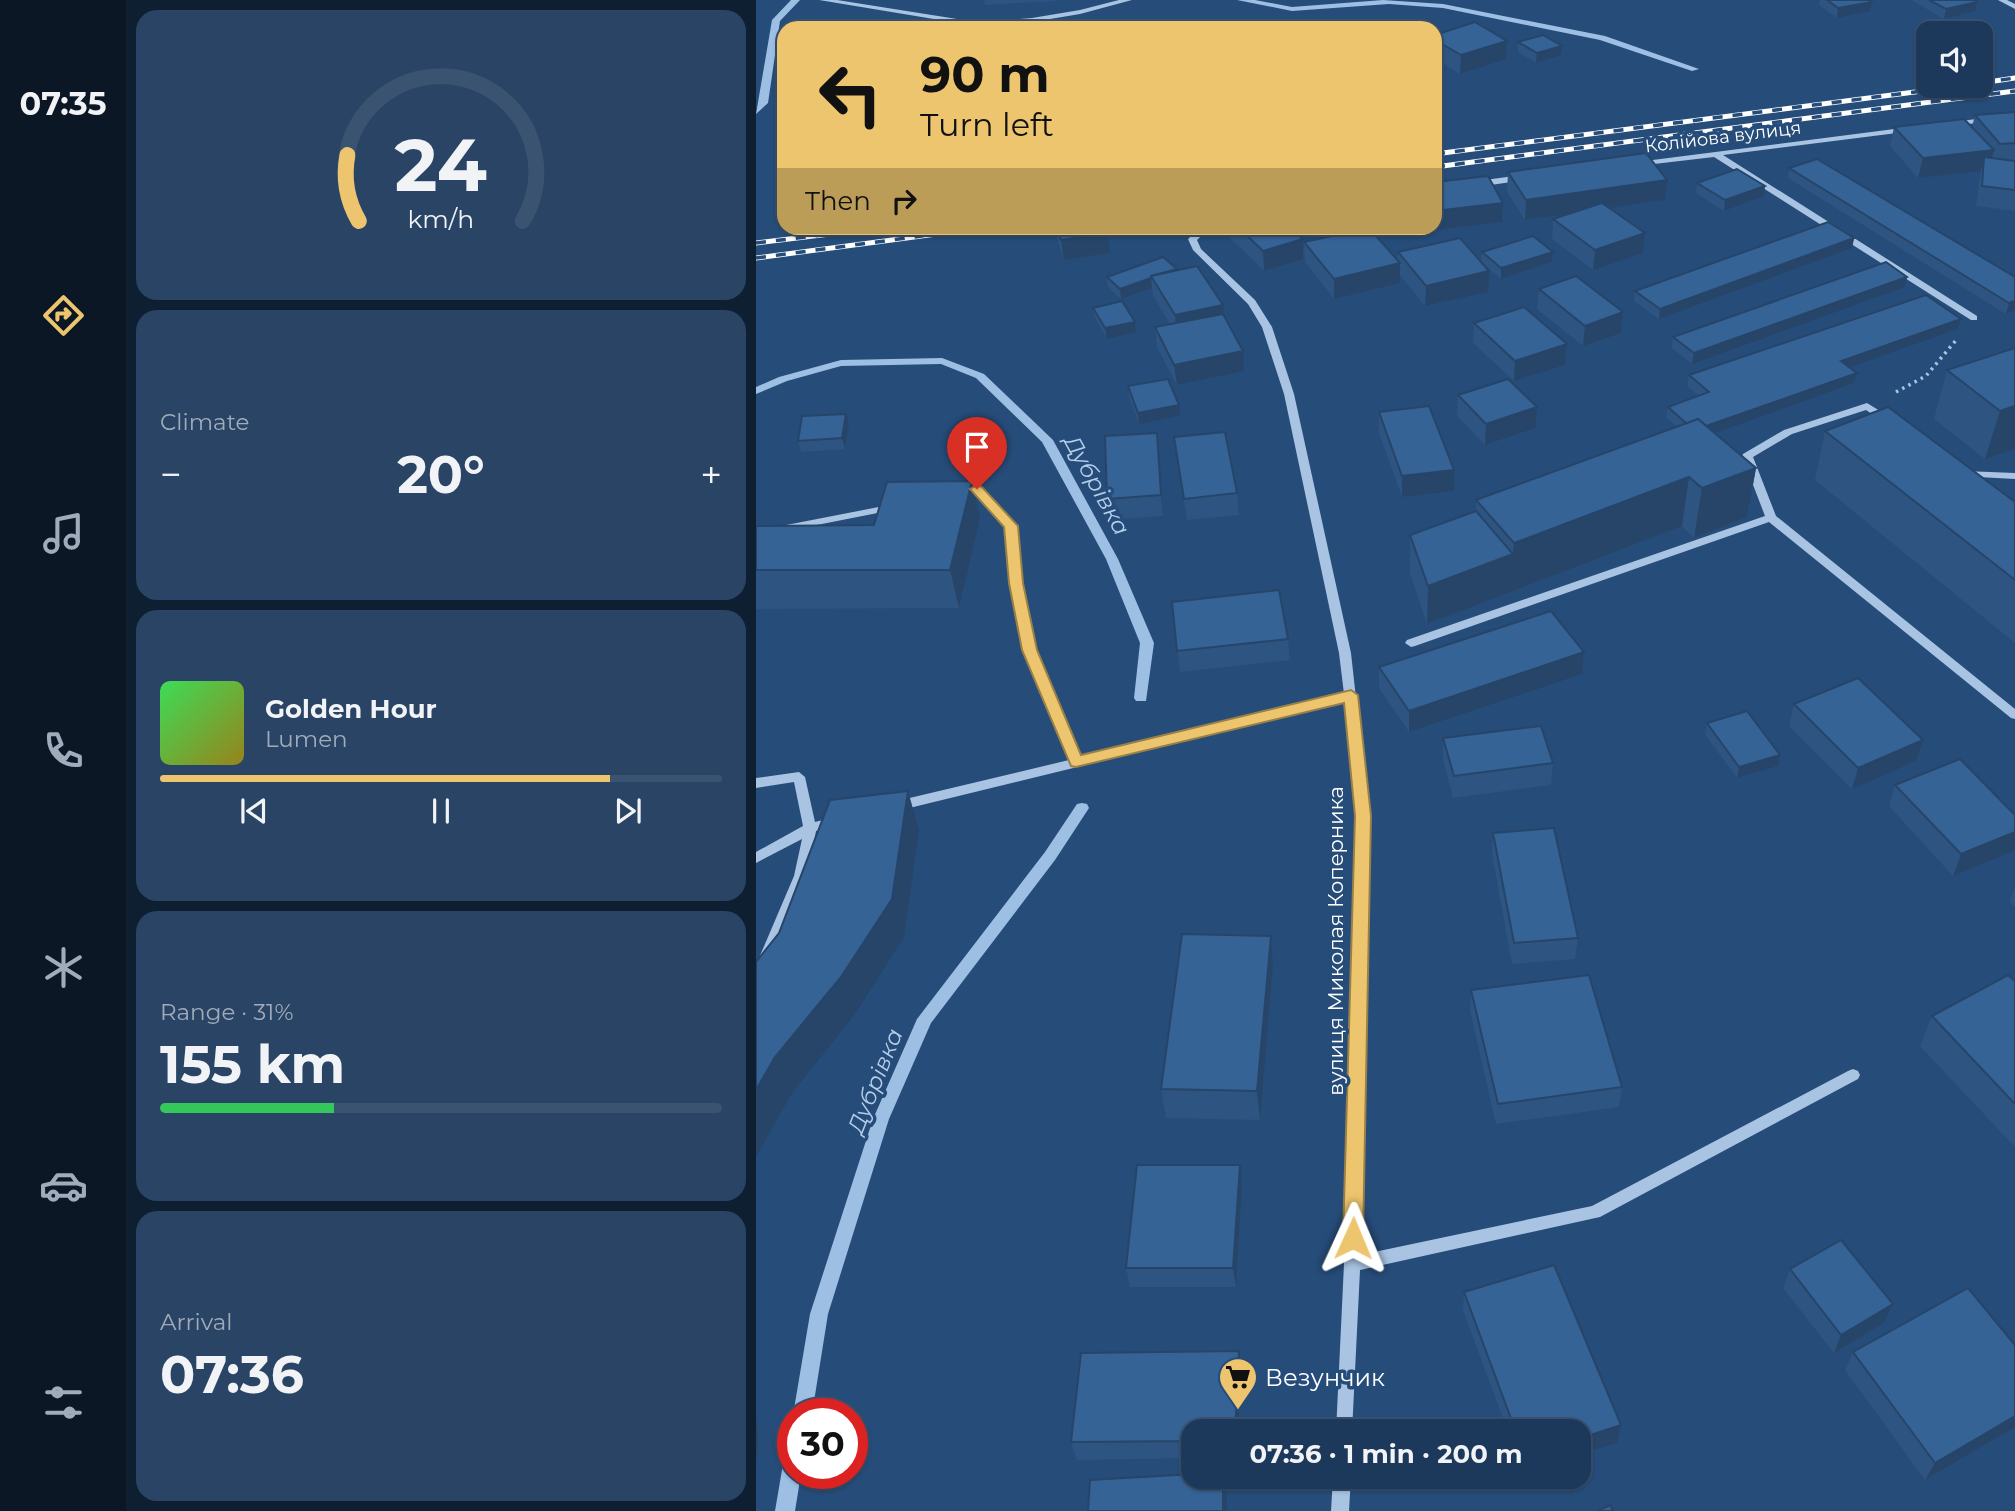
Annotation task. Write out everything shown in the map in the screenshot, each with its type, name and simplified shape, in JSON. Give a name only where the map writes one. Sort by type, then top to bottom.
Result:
[{"type":"street","points":[[823,0],[947,21]]},
{"type":"street","points":[[1023,21],[1080,12],[1128,0]]},
{"type":"street","points":[[2002,0],[2015,7]]},
{"type":"street","points":[[1947,125],[2015,116]]},
{"type":"street","name":"Колійова вулиця","points":[[1622,166],[1920,128]]},
{"type":"street","points":[[1715,154],[1973,318]]},
{"type":"street","points":[[1462,186],[1528,178]]},
{"type":"street","points":[[1192,239],[1197,235]]},
{"type":"street","name":"вулиця Миколая Коперника","points":[[1192,239],[1197,250],[1252,302],[1267,327],[1289,394],[1345,653],[1351,695],[1363,816],[1352,1264],[1345,1419]]},
{"type":"street","points":[[1899,429],[1867,406],[1788,432],[1747,456],[1771,518],[2015,715]]},
{"type":"street","points":[[1953,466],[1964,474],[2015,476]]},
{"type":"street","points":[[951,495],[977,489],[1011,526],[1016,583],[1030,650],[1076,762]]},
{"type":"street","points":[[756,534],[912,503]]},
{"type":"street","points":[[1411,643],[1771,518]]},
{"type":"street","points":[[890,808],[1351,695]]},
{"type":"street","points":[[756,783],[799,777],[810,828],[801,876],[756,981]]},
{"type":"street","points":[[756,858],[810,828],[850,818]]},
{"type":"street","points":[[1352,1264],[1595,1212],[1853,1075]]},
{"type":"street","points":[[1340,1511],[1341,1489]]},
{"type":"path","points":[[1867,406],[1926,376],[1973,318]]},
{"type":"building","points":[[1827,0],[1869,0],[1872,2],[1838,8]]},
{"type":"building","points":[[1929,0],[1975,0],[1977,2],[1946,9]]},
{"type":"building","points":[[1475,22],[1507,41],[1461,55],[1442,44],[1442,33]]},
{"type":"building","points":[[1543,35],[1562,46],[1537,53],[1518,42]]},
{"type":"building","points":[[2015,112],[2015,143],[2000,144],[1975,115]]},
{"type":"building","points":[[1964,119],[1994,150],[1923,158],[1894,127]]},
{"type":"building","points":[[1646,153],[1667,180],[1526,200],[1508,172]]},
{"type":"building","points":[[1984,157],[2015,161],[2015,190],[1982,186]]},
{"type":"building","points":[[1817,159],[2015,277],[2015,301],[2009,303],[1789,168]]},
{"type":"building","points":[[1737,169],[1765,186],[1725,200],[1697,183]]},
{"type":"building","points":[[1488,176],[1503,203],[1442,210],[1442,181]]},
{"type":"building","points":[[1602,203],[1645,233],[1595,250],[1553,219]]},
{"type":"building","points":[[1828,222],[1854,238],[1660,309],[1635,291]]},
{"type":"building","points":[[1059,235],[1095,235],[1061,240]]},
{"type":"building","points":[[1246,235],[1298,235],[1303,239],[1263,251]]},
{"type":"building","points":[[1336,235],[1375,235],[1400,263],[1334,279],[1304,242]]},
{"type":"building","points":[[1533,236],[1553,252],[1501,268],[1482,252]]},
{"type":"building","points":[[1460,238],[1489,271],[1426,286],[1398,252]]},
{"type":"building","points":[[1163,257],[1177,269],[1120,289],[1107,277]]},
{"type":"building","points":[[1886,262],[1907,277],[1694,353],[1673,337]]},
{"type":"building","points":[[1197,266],[1223,305],[1175,315],[1151,276]]},
{"type":"building","points":[[1576,276],[1623,312],[1585,326],[1539,289]]},
{"type":"building","points":[[1926,295],[1961,319],[1841,361],[1857,373],[1706,426],[1698,419],[1687,424],[1668,407],[1709,392],[1689,375]]},
{"type":"building","points":[[1122,301],[1135,322],[1105,328],[1093,308]]},
{"type":"building","points":[[1524,307],[1567,344],[1515,361],[1474,323]]},
{"type":"building","points":[[1223,314],[1243,351],[1174,365],[1155,327]]},
{"type":"building","points":[[2015,348],[2015,406],[2000,411],[1947,370]]},
{"type":"building","points":[[1168,379],[1179,405],[1138,413],[1128,386]]},
{"type":"building","points":[[1508,379],[1537,407],[1486,424],[1458,395]]},
{"type":"building","points":[[1429,406],[1454,470],[1402,476],[1379,412]]},
{"type":"building","points":[[1888,407],[2015,502],[2015,580],[1825,431]]},
{"type":"building","points":[[846,414],[842,438],[798,441],[802,416]]},
{"type":"building","points":[[1698,419],[1756,468],[1702,488],[1689,477],[1514,543],[1476,500]]},
{"type":"building","points":[[1225,432],[1237,493],[1184,499],[1174,437]]},
{"type":"building","points":[[1157,433],[1161,495],[1107,499],[1105,436]]},
{"type":"building","points":[[972,481],[950,570],[756,570],[756,526],[874,525],[887,482]]},
{"type":"building","points":[[1476,511],[1513,554],[1428,586],[1410,535]]},
{"type":"building","points":[[1279,590],[1288,639],[1177,651],[1172,602]]},
{"type":"building","points":[[1551,611],[1584,652],[1409,711],[1379,667]]},
{"type":"building","points":[[1858,678],[1923,740],[1858,768],[1794,704]]},
{"type":"building","points":[[1747,711],[1780,755],[1739,767],[1707,723]]},
{"type":"building","points":[[1541,726],[1553,763],[1454,776],[1443,738]]},
{"type":"building","points":[[1960,759],[2015,815],[2015,832],[1961,854],[1895,785]]},
{"type":"building","points":[[908,791],[892,899],[841,977],[775,1057],[756,1090],[756,962],[779,933],[830,800]]},
{"type":"building","points":[[1554,828],[1578,938],[1514,943],[1493,833]]},
{"type":"building","points":[[1182,934],[1271,936],[1257,1091],[1161,1089]]},
{"type":"building","points":[[1589,975],[1622,1087],[1498,1104],[1471,990]]},
{"type":"building","points":[[2008,975],[2015,981],[2015,1104],[1932,1016]]},
{"type":"building","points":[[1137,1165],[1240,1165],[1233,1268],[1126,1268]]},
{"type":"building","points":[[1841,1240],[1893,1304],[1841,1335],[1790,1269]]},
{"type":"building","points":[[1554,1265],[1621,1425],[1591,1435],[1591,1419],[1511,1419],[1464,1292]]},
{"type":"building","points":[[1968,1288],[2015,1345],[2015,1416],[1935,1463],[1853,1352]]},
{"type":"building","points":[[1239,1351],[1236,1419],[1181,1419],[1181,1441],[1071,1442],[1081,1353]]},
{"type":"building","points":[[1181,1475],[1181,1489],[1223,1489],[1223,1511],[1088,1511],[1090,1480]]},
{"type":"building","points":[[1610,1505],[1613,1511],[1598,1511]]},
{"type":"waterway","name":"Дубрівка","points":[[756,111],[764,103],[776,20],[796,0]]},
{"type":"waterway","points":[[1241,0],[1292,9],[1389,2],[1443,6],[1602,38],[1695,69]]},
{"type":"waterway","name":"Дубрівка","points":[[756,391],[783,379],[841,363],[942,361],[980,376],[1047,440],[1112,559],[1147,643],[1141,698]]},
{"type":"waterway","name":"Дубрівка","points":[[805,1398],[819,1314],[881,1119],[925,1019],[1050,856],[1082,808]]},
{"type":"waterway","name":"Дубрівка","points":[[785,1511],[789,1489]]},
{"type":"railway","points":[[1993,81],[2015,78]]},
{"type":"railway","points":[[1442,166],[2015,91]]},
{"type":"railway","points":[[1442,153],[1916,92]]},
{"type":"railway","points":[[756,243],[822,235]]},
{"type":"railway","points":[[756,258],[929,235]]},
{"type":"place","name":"Везунчик","points":[[1238,1411]]},
{"type":"route","points":[[977,489],[1011,526],[1016,583],[1030,650],[1076,762],[1351,695],[1363,816],[1353,1238]]}]
